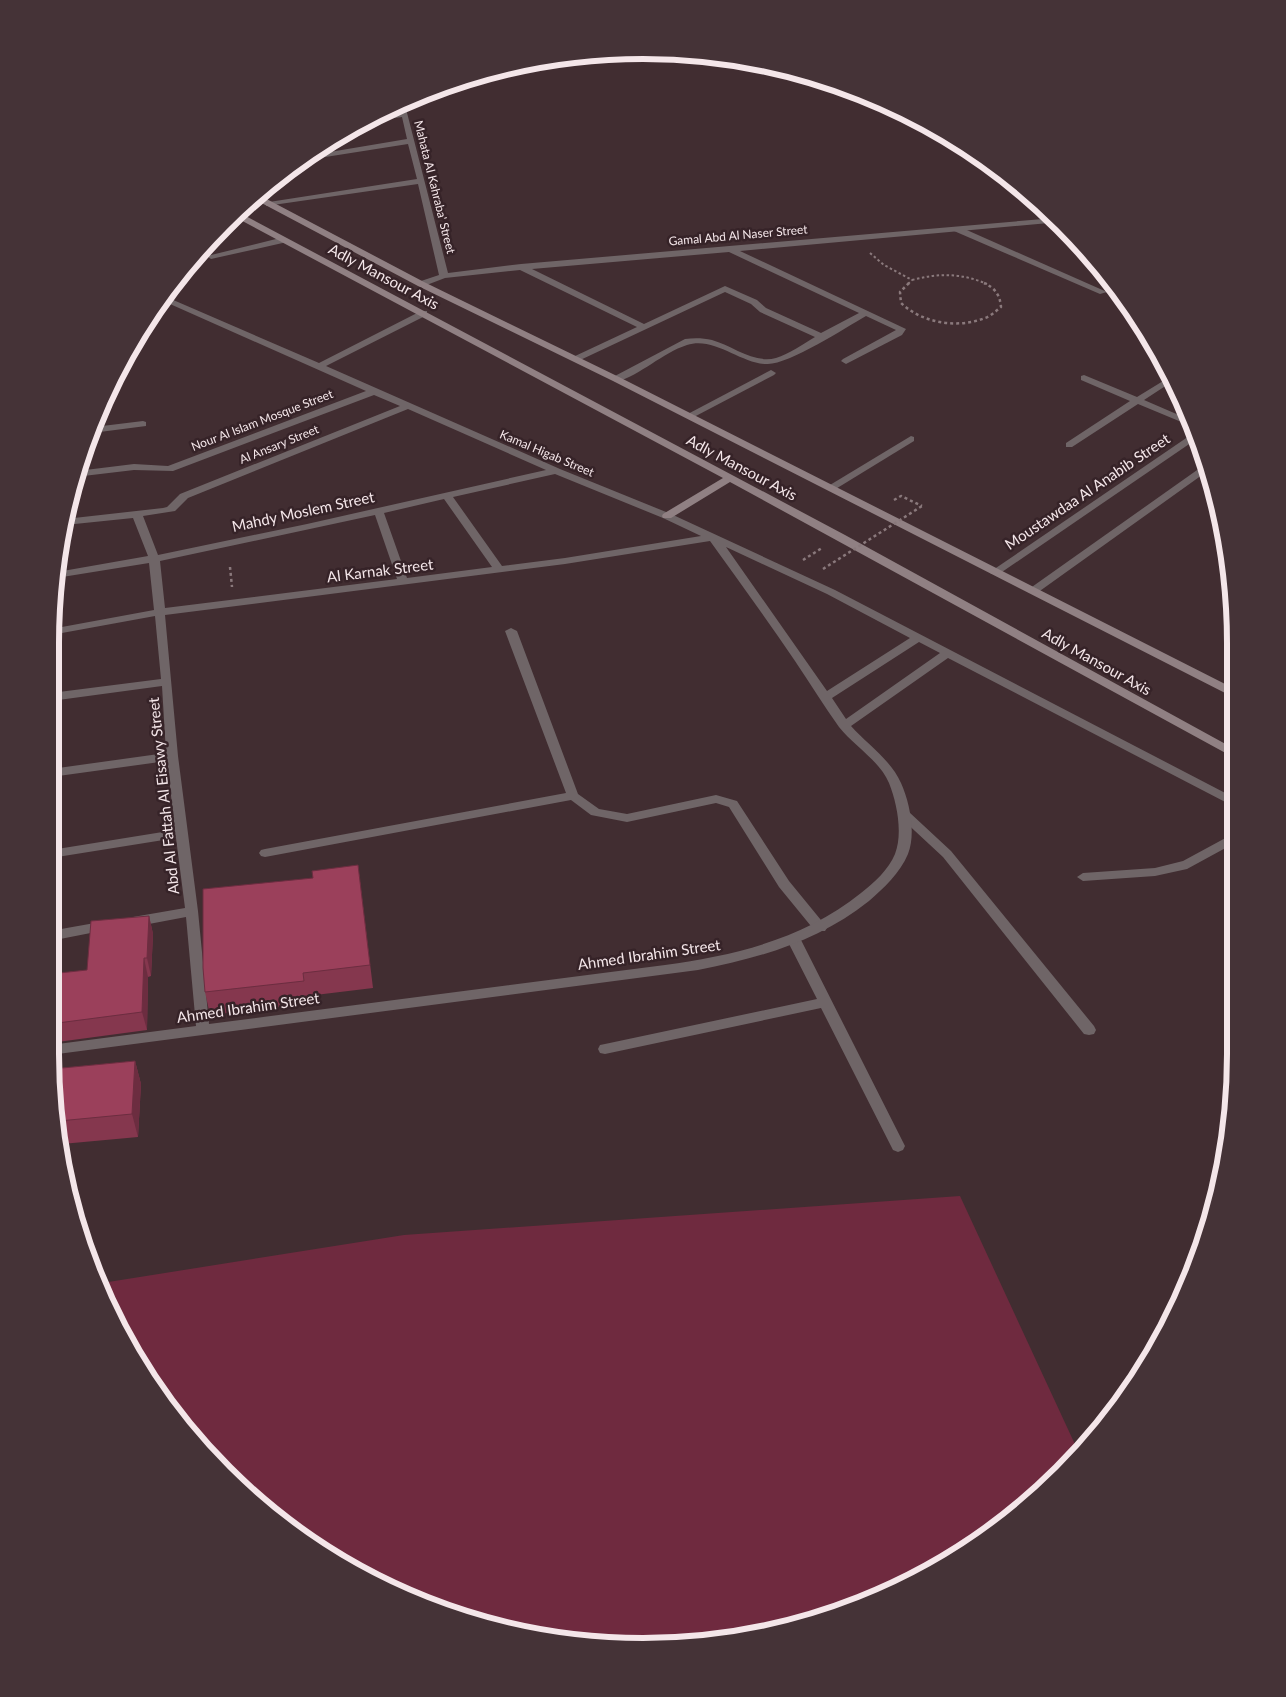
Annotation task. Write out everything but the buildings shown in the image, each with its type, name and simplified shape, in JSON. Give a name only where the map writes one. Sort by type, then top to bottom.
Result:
[{"type":"main road","name":"Adly Mansour Axis","points":[[262,200],[421,284],[616,379],[1227,690]]},
{"type":"main road","name":"Adly Mansour Axis","points":[[243,218],[424,313],[730,478],[1227,750]]},
{"type":"main road","points":[[667,516],[730,478]]},
{"type":"street","name":"Mahata Al Kahraba' Street","points":[[403,110],[444,276]]},
{"type":"street","points":[[390,117],[404,114]]},
{"type":"street","points":[[319,156],[410,142]]},
{"type":"street","points":[[269,204],[421,181]]},
{"type":"street","name":"Gamal Abd Al Naser Street","points":[[421,284],[444,276],[470,272],[1046,221]]},
{"type":"street","points":[[957,228],[1103,292]]},
{"type":"street","points":[[211,256],[284,240]]},
{"type":"street","points":[[729,249],[901,330],[846,361]]},
{"type":"street","points":[[521,268],[644,327]]},
{"type":"street","points":[[576,359],[725,289],[754,302],[763,310],[822,337]]},
{"type":"street","name":"Kamal Higab Street","points":[[168,302],[320,366],[556,471],[667,516],[831,592],[1227,799]]},
{"type":"street","points":[[616,379],[685,342],[694,340],[704,340],[761,362],[771,363],[780,360],[866,312]]},
{"type":"street","points":[[320,366],[424,313]]},
{"type":"street","points":[[689,416],[771,373]]},
{"type":"street","points":[[1084,378],[1183,420]]},
{"type":"street","points":[[1069,445],[1166,382]]},
{"type":"street","name":"Nour Al Islam Mosque Street","points":[[85,473],[134,467],[158,469],[175,467],[375,391]]},
{"type":"street","name":"Al Ansary Street","points":[[137,514],[171,509],[184,496],[408,406]]},
{"type":"street","points":[[99,429],[143,424]]},
{"type":"street","points":[[830,488],[911,439]]},
{"type":"street","name":"Moustawdaa Al Anabib Street","points":[[995,572],[1190,439]]},
{"type":"street","name":"Mahdy Moslem Street","points":[[63,574],[154,558],[556,471]]},
{"type":"street","points":[[1033,591],[1201,471]]},
{"type":"street","points":[[446,495],[499,569]]},
{"type":"street","points":[[378,510],[403,582]]},
{"type":"street","points":[[72,521],[137,514]]},
{"type":"street","name":"Abd Al Fattah Al Eisawy Street","points":[[137,514],[154,558],[167,682],[172,756],[180,832],[192,911],[203,1030]]},
{"type":"street","name":"Al Karnak Street","points":[[59,630],[160,612],[565,561],[713,537]]},
{"type":"street","name":"Ahmed Ibrahim Street","points":[[59,1049],[634,973],[676,970],[749,955],[794,940],[820,928],[856,906],[884,880],[903,851],[905,815],[894,780],[845,726],[713,537]]},
{"type":"street","points":[[511,631],[573,796],[595,812],[627,818],[716,799],[733,804],[784,884],[820,928]]},
{"type":"street","points":[[826,697],[919,637]]},
{"type":"street","points":[[845,726],[948,653]]},
{"type":"street","points":[[59,697],[167,682]]},
{"type":"street","points":[[59,772],[172,756]]},
{"type":"street","points":[[265,853],[573,796]]},
{"type":"street","points":[[905,815],[947,854],[1089,1030]]},
{"type":"street","points":[[59,852],[180,832]]},
{"type":"street","points":[[1083,877],[1155,872],[1187,865],[1227,841]]},
{"type":"street","points":[[59,934],[192,911]]},
{"type":"street","points":[[794,940],[898,1146]]},
{"type":"street","points":[[605,1049],[825,1002]]},
{"type":"path","points":[[862,237],[868,251],[874,258],[912,280],[941,275],[974,278],[985,283],[1000,294],[1002,300],[1001,307],[989,318],[978,321],[952,324],[926,320],[914,315],[900,303],[898,297],[900,291],[912,280]]},
{"type":"path","points":[[823,569],[922,506],[901,496]]},
{"type":"shaded area","points":[[960,1196],[1076,1446],[1028,1493],[999,1518],[968,1540],[935,1560],[867,1594],[794,1618],[757,1627],[681,1637],[605,1637],[529,1627],[455,1607],[419,1594],[351,1560],[287,1518],[258,1493],[230,1467],[179,1410],[137,1346],[105,1283],[404,1235]]}]
